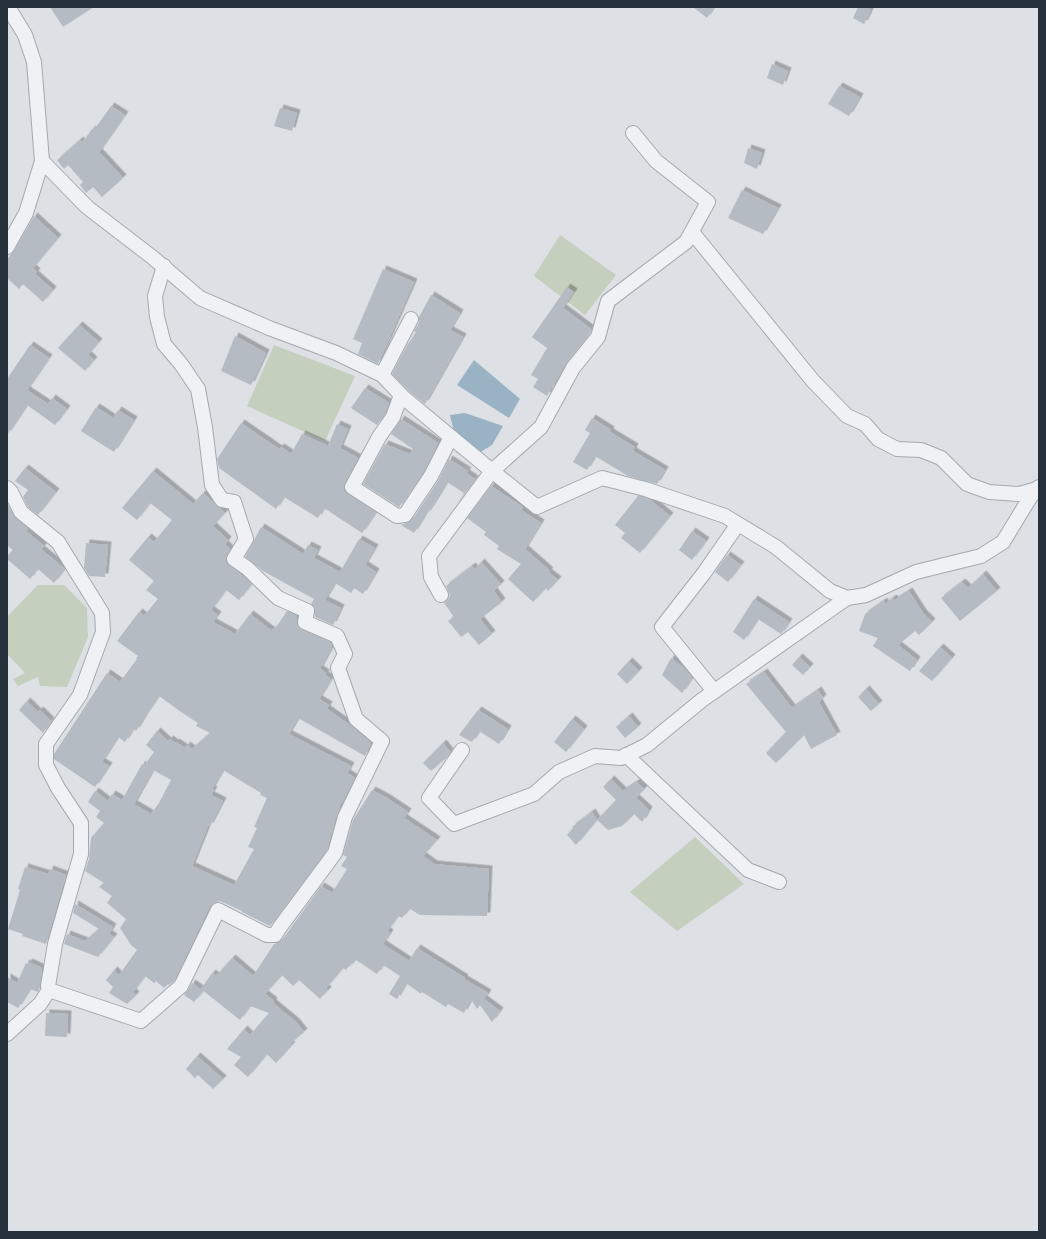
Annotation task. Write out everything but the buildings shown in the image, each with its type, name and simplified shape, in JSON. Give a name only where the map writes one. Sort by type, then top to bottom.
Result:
[{"type":"street","points":[[7,247],[26,213],[42,161],[34,62],[26,35],[8,7]]},
{"type":"street","points":[[441,595],[431,577],[429,556],[492,471],[541,427],[573,368],[598,337],[608,301],[686,242],[708,202],[656,161],[633,133]]},
{"type":"street","points":[[42,161],[87,207],[164,266],[200,298],[269,328],[336,353],[382,376],[401,395],[537,507],[602,478],[645,489],[725,516],[776,547],[830,590],[847,598]]},
{"type":"street","points":[[692,232],[813,381],[847,416],[865,424],[878,439],[897,449],[921,450],[941,458],[967,484],[989,492],[1019,494],[1038,488]]},
{"type":"street","points":[[49,990],[141,1021],[181,986],[218,910],[267,935],[275,935],[335,853],[345,817],[382,741],[356,719],[338,668],[345,654],[337,636],[305,622],[307,611],[278,598],[247,568],[234,559],[246,539],[244,532],[234,502],[222,500],[212,485],[205,427],[198,389],[181,364],[164,344],[157,317],[155,296],[164,266]]},
{"type":"street","points":[[382,376],[411,319]]},
{"type":"street","points":[[401,395],[393,417],[379,438],[352,487],[392,514],[397,516],[405,515],[431,476],[451,437]]},
{"type":"street","points":[[7,488],[11,492],[21,512],[58,542],[102,613],[103,632],[80,695],[46,744],[46,765],[58,788],[81,823],[81,854],[55,944],[48,986],[49,990],[40,1004],[7,1034]]},
{"type":"street","points":[[462,750],[429,798],[454,824],[534,794],[559,772],[595,756],[620,758],[647,745],[714,691],[847,598],[866,595],[916,572],[981,556],[1003,542],[1031,496],[1038,488]]},
{"type":"street","points":[[714,691],[662,627],[704,573],[738,524]]},
{"type":"street","points":[[626,755],[748,870],[779,882]]},
{"type":"green space","points":[[560,235],[616,275],[585,315],[534,276]]},
{"type":"green space","points":[[274,345],[355,376],[325,441],[247,406]]},
{"type":"green space","points":[[38,585],[64,585],[87,608],[88,637],[67,687],[40,686],[38,677],[18,686],[13,679],[25,673],[7,654],[7,617]]},
{"type":"green space","points":[[695,837],[744,884],[677,931],[630,892]]},
{"type":"water","points":[[474,360],[520,399],[509,418],[457,385]]},
{"type":"water","points":[[465,413],[503,426],[492,445],[479,453],[461,438],[453,428],[450,415]]}]
